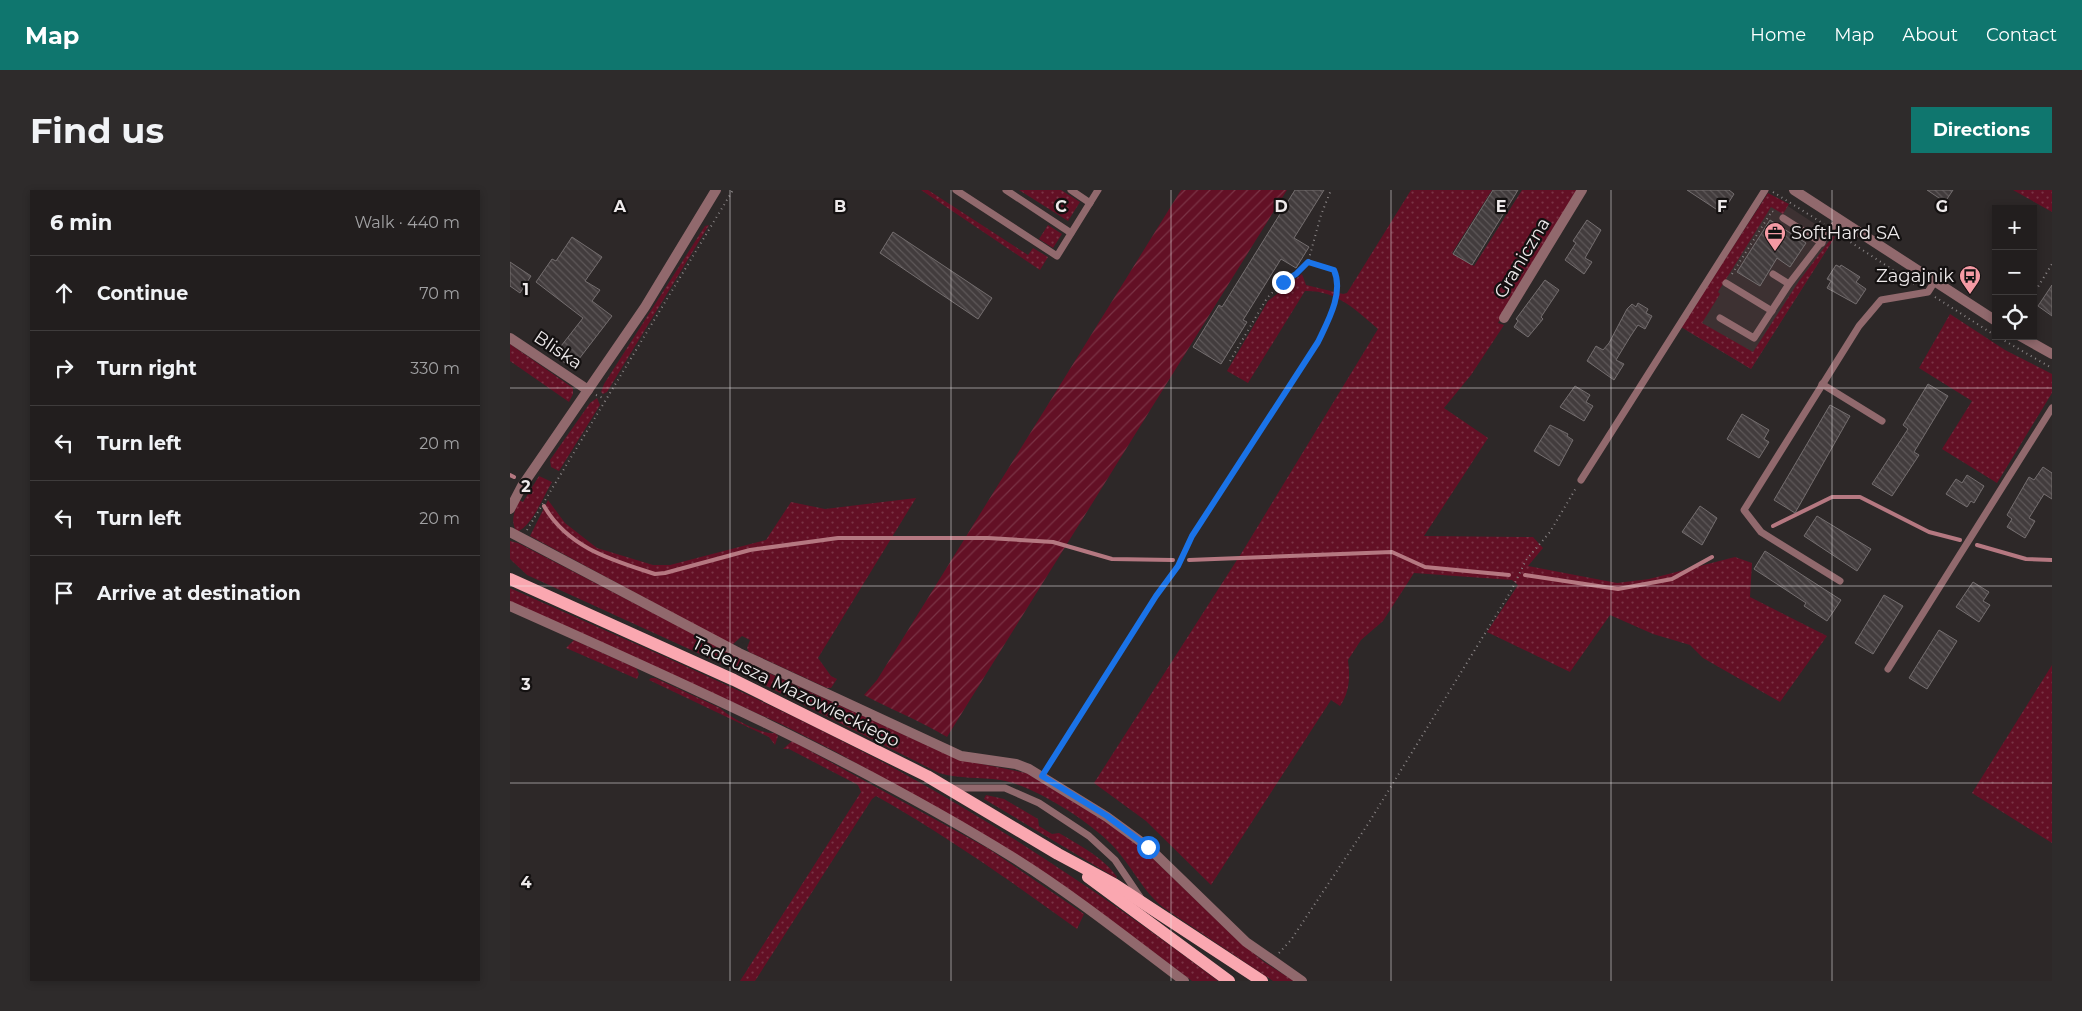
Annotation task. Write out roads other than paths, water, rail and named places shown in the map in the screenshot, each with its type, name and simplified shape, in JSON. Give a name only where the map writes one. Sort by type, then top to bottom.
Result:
[{"type":"main road","name":"Tadeusza Mazowieckiego","points":[[512,578],[743,684],[854,738],[1114,884],[1262,981]]},
{"type":"main road","name":"Tadeusza Mazowieckiego","points":[[1058,854],[1229,981]]},
{"type":"street","points":[[510,510],[522,486],[645,307],[716,190]]},
{"type":"street","name":"Graniczna","points":[[1504,318],[1582,190]]},
{"type":"street","points":[[1794,190],[1992,318]]},
{"type":"street","name":"Bliska","points":[[510,338],[588,390]]},
{"type":"street","points":[[2027,340],[2052,354]]},
{"type":"street","points":[[510,532],[739,653],[961,756],[1016,764],[1042,776],[1107,816],[1148,847],[1233,930],[1268,960],[1302,981]]},
{"type":"street","points":[[510,606],[785,732],[882,783],[1014,858],[1095,914],[1184,981]]},
{"type":"lane","points":[[956,190],[1057,256],[1098,190]]},
{"type":"lane","points":[[1006,190],[1071,233]]},
{"type":"lane","points":[[1071,190],[1090,203]]},
{"type":"lane","points":[[1581,480],[1765,190]]},
{"type":"lane","points":[[1783,218],[1822,243]]},
{"type":"lane","points":[[1720,318],[1754,338],[1789,284],[1822,243],[1838,219]]},
{"type":"lane","points":[[1773,274],[1789,284]]},
{"type":"lane","points":[[1840,581],[1761,532],[1744,510],[1859,326],[1880,300],[1928,292],[1935,282]]},
{"type":"lane","points":[[1726,283],[1772,311]]},
{"type":"lane","points":[[1822,384],[1882,421]]},
{"type":"lane","points":[[1888,669],[2052,408]]},
{"type":"lane","points":[[946,788],[1005,788],[1039,803],[1089,836],[1115,860],[1145,904]]},
{"type":"waterway","points":[[510,475],[514,477]]},
{"type":"waterway","points":[[1773,526],[1832,497],[1860,497],[1929,532],[1960,540]]},
{"type":"waterway","points":[[544,506],[565,532],[578,542],[607,557],[655,574],[750,550],[838,538],[988,538],[1053,542],[1112,559],[1173,560]]},
{"type":"waterway","points":[[1977,545],[2026,559],[2052,560]]},
{"type":"waterway","points":[[1189,560],[1392,552],[1425,567],[1509,575]]},
{"type":"waterway","points":[[1525,575],[1618,589],[1672,579],[1712,557]]},
{"type":"place","name":"SoftHard SA","points":[[1775,252]]},
{"type":"place","name":"Zagajnik","points":[[1970,295]]}]
